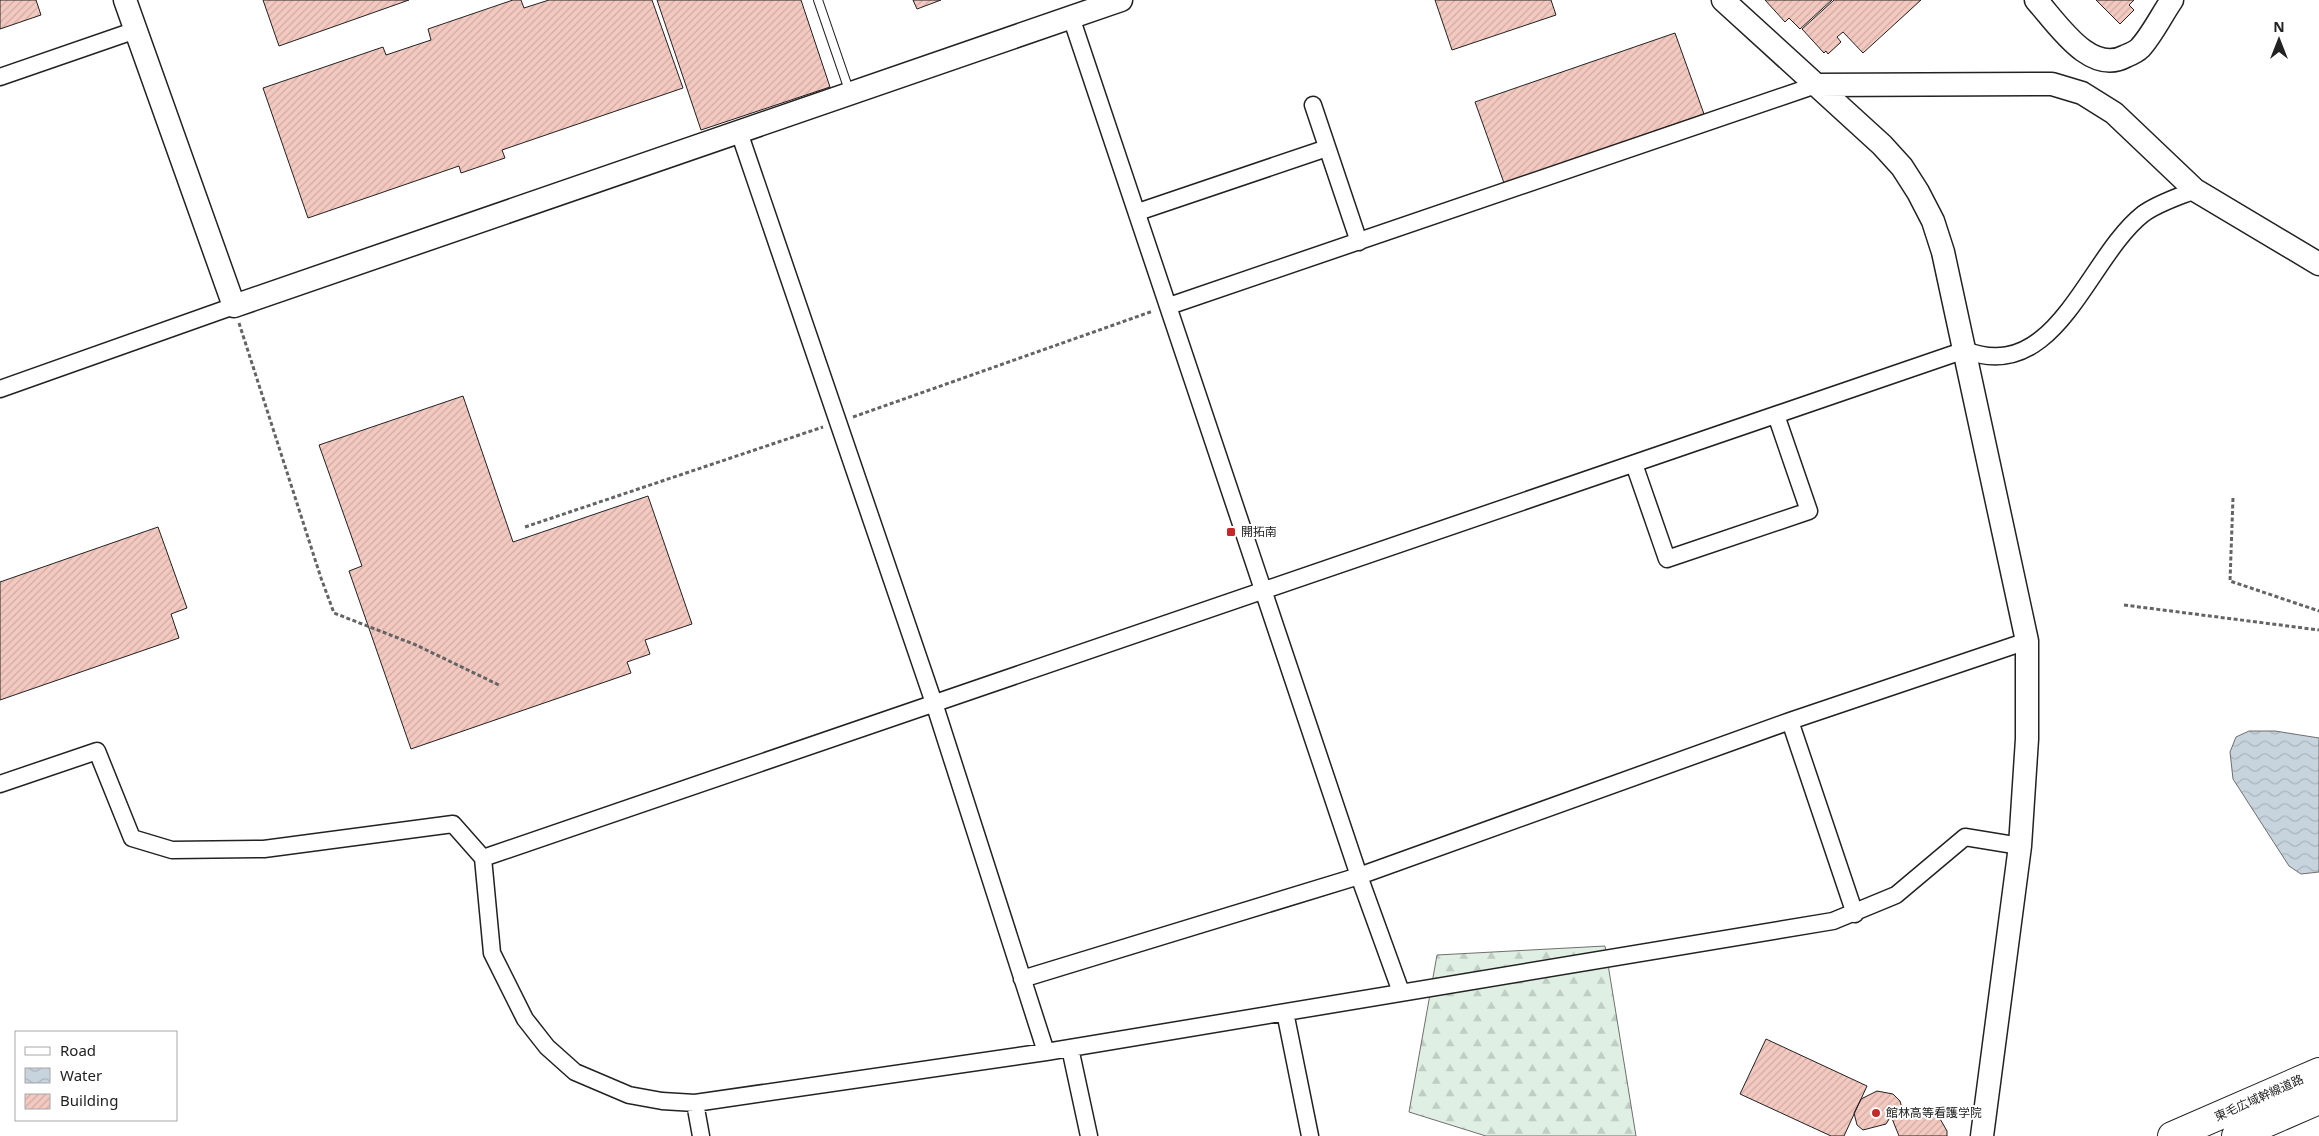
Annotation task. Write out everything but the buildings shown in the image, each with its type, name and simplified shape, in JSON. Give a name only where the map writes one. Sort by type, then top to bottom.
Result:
[{"type":"highway","name":"東毛広域幹線道路","points":[[2172,1136],[2319,1072]]},
{"type":"highway","name":"東毛広域幹線道路","points":[[2236,1136],[2319,1100]]},
{"type":"street","points":[[125,0],[234,306]]},
{"type":"street","points":[[0,389],[234,306],[1121,0]]},
{"type":"street","points":[[1724,0],[1882,145],[1902,167],[1933,221],[1943,252],[1966,350],[2027,641],[2027,739],[2020,846],[1982,1136]]},
{"type":"street","points":[[2036,0],[2078,48],[2091,57],[2106,61],[2122,59],[2139,50],[2172,0]]},
{"type":"street","points":[[1071,17],[1170,306],[1359,876],[1401,992]]},
{"type":"street","points":[[0,77],[136,30]]},
{"type":"street","points":[[1170,306],[1816,85],[2052,84],[2082,93],[2114,113],[2195,190],[2319,264]]},
{"type":"street","points":[[1313,105],[1359,242]]},
{"type":"street","points":[[739,132],[935,706],[1046,1052]]},
{"type":"street","points":[[1138,212],[1327,148]]},
{"type":"street","points":[[483,858],[935,706],[1265,590],[1966,350],[1980,356],[1998,358],[2019,354],[2039,342],[2067,312],[2126,231],[2144,214],[2195,190]]},
{"type":"street","points":[[1634,464],[1667,559],[1810,511],[1776,415]]},
{"type":"street","points":[[1022,979],[1359,876],[1790,721],[2027,641]]},
{"type":"street","points":[[1790,721],[1855,914]]},
{"type":"street","points":[[0,784],[97,751],[132,838],[172,850],[264,849],[453,824],[483,858],[492,952],[525,1019],[546,1047],[575,1072],[629,1095],[662,1101],[695,1103],[1046,1052],[1834,921],[1855,914],[1896,895],[1965,838],[2020,846]]},
{"type":"street","points":[[1285,1012],[1310,1136]]},
{"type":"street","points":[[1070,1048],[1089,1136]]},
{"type":"street","points":[[695,1103],[701,1136]]},
{"type":"lane","points":[[818,0],[850,95]]},
{"type":"path","points":[[234,306],[321,578],[334,613],[416,646],[498,684]]},
{"type":"path","points":[[2233,498],[2230,581],[2319,611]]},
{"type":"path","points":[[2124,605],[2319,630]]},
{"type":"green space","points":[[1605,946],[1636,1136],[1486,1136],[1409,1112],[1437,955]]},
{"type":"water","points":[[2249,731],[2275,731],[2319,738],[2319,872],[2301,874],[2289,866],[2233,779],[2230,752],[2236,737]]},
{"type":"place","name":"開拓南","points":[[1231,532]]},
{"type":"place","name":"館林高等看護学院","points":[[1876,1113]]}]
